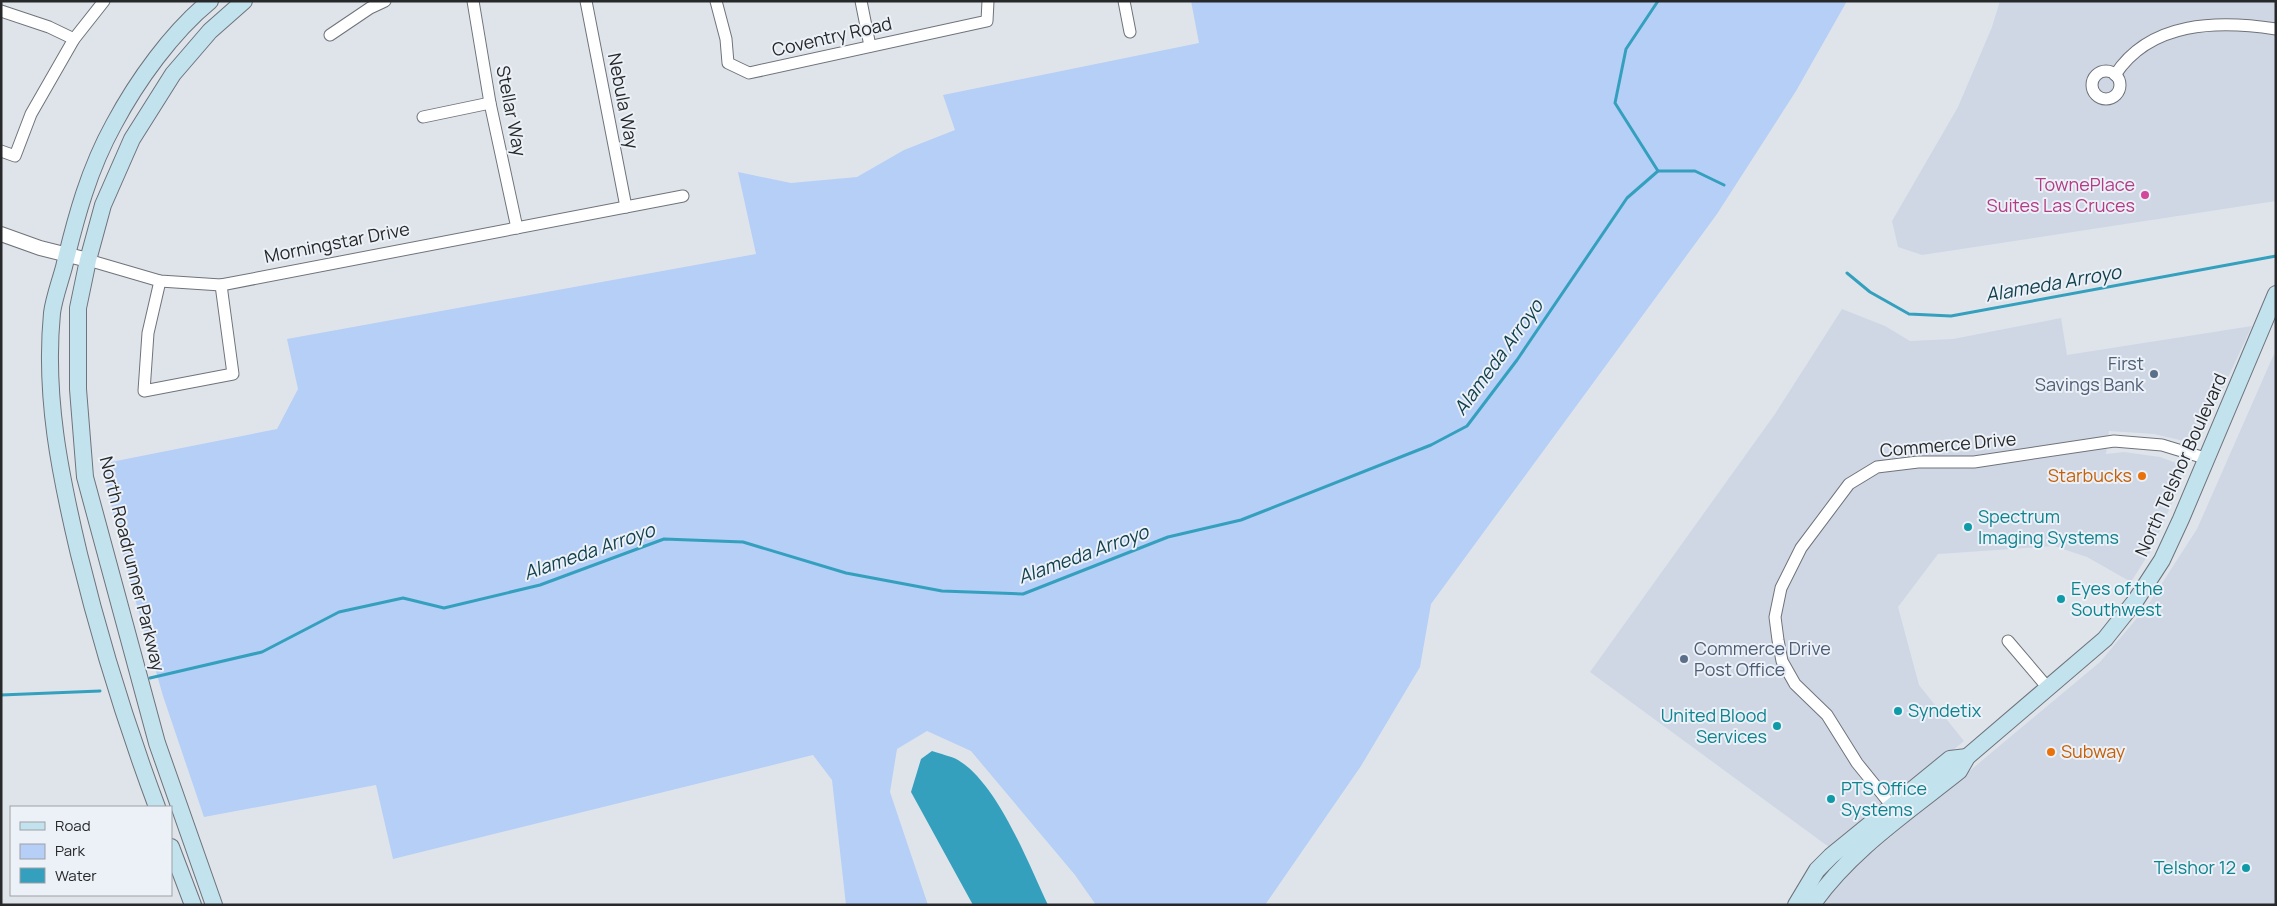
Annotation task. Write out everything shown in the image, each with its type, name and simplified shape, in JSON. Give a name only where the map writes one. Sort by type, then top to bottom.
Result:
[{"type":"main road","points":[[157,806],[128,730],[96,622],[62,482],[56,446],[50,378],[52,312],[81,200],[99,151],[127,100],[165,48],[210,1]]},
{"type":"main road","name":"North Roadrunner Parkway","points":[[214,905],[157,743],[86,477],[78,389],[78,308],[88,260],[103,205],[132,139],[173,74],[210,31],[244,1]]},
{"type":"main road","name":"North Telshor Boulevard","points":[[1796,905],[1817,870],[1897,812],[1960,771],[1966,758],[2104,638],[2136,600],[2162,560],[2208,459],[2276,294]]},
{"type":"main road","name":"North Telshor Boulevard","points":[[1814,905],[1823,889],[1897,812]]},
{"type":"main road","points":[[172,850],[193,905]]},
{"type":"street","points":[[1,151],[15,156],[31,114],[74,39],[104,1]]},
{"type":"street","points":[[330,35],[370,8],[385,1]]},
{"type":"street","name":"Stellar Way","points":[[473,1],[490,103],[517,228]]},
{"type":"street","name":"Nebula Way","points":[[586,1],[626,207]]},
{"type":"street","name":"Coventry Road","points":[[716,1],[726,39],[728,63],[749,74],[987,21],[988,1]]},
{"type":"street","points":[[861,1],[870,46]]},
{"type":"street","points":[[1124,1],[1130,32]]},
{"type":"street","points":[[1,11],[49,27],[74,39]]},
{"type":"street","points":[[2115,75],[2122,64],[2142,45],[2166,33],[2200,26],[2228,24],[2276,29]]},
{"type":"street","points":[[422,117],[490,103]]},
{"type":"street","name":"Morningstar Drive","points":[[1,234],[40,248],[160,281],[221,285],[683,196]]},
{"type":"street","points":[[160,281],[148,333],[144,391],[233,374],[221,285]]},
{"type":"street","name":"Commerce Drive","points":[[1897,812],[1857,762],[1827,715],[1795,684],[1782,661],[1778,640],[1776,617],[1781,588],[1801,548],[1849,484],[1879,466],[1918,462],[1974,462],[2114,441],[2162,445],[2208,459]]},
{"type":"street","points":[[2008,641],[2048,688]]},
{"type":"shaded area","points":[[2000,1],[2276,1],[2276,201],[1922,255],[1898,247],[1892,221],[1958,107],[1992,27]]},
{"type":"shaded area","points":[[1842,309],[1885,326],[1910,341],[1953,339],[2061,318],[2067,355],[2252,326],[2197,444],[2154,434],[2109,431],[2106,454],[2124,452],[2160,457],[2179,464],[2182,481],[2151,550],[2131,582],[2087,557],[2054,546],[1938,554],[1898,607],[1919,685],[1964,741],[1833,850],[1590,672],[1775,414]]},
{"type":"shaded area","points":[[2274,354],[2276,358],[2276,905],[1817,905],[1827,890],[2100,662],[2148,605],[2197,529]]},
{"type":"green space","points":[[1191,1],[1847,1],[1796,91],[1717,214],[1431,604],[1420,667],[1361,766],[1265,905],[1096,905],[1075,875],[971,751],[927,731],[897,749],[890,792],[928,905],[846,905],[832,780],[813,755],[393,859],[376,785],[204,817],[163,696],[130,581],[101,464],[277,429],[298,389],[287,339],[756,254],[738,172],[791,183],[857,177],[904,150],[955,130],[943,95],[1199,43]]},
{"type":"water","points":[[932,751],[958,760],[973,771],[986,787],[999,805],[1048,905],[973,905],[911,792],[921,759]]},
{"type":"waterway","points":[[1658,1],[1626,49],[1615,103],[1658,171]]},
{"type":"waterway","name":"Alameda Arroyo","points":[[150,678],[262,652],[339,612],[403,598],[444,608],[540,585],[664,539],[743,542],[846,573],[942,591],[1023,594],[1168,537],[1241,520],[1431,445],[1467,426],[1517,360],[1627,198],[1658,171],[1695,171],[1724,185]]},
{"type":"waterway","name":"Alameda Arroyo","points":[[1847,273],[1870,292],[1909,314],[1951,316],[2276,256]]},
{"type":"waterway","name":"Alameda Arroyo","points":[[1,695],[100,691]]},
{"type":"place","name":"TownePlace Suites Las Cruces","points":[[2145,195]]},
{"type":"place","name":"First Savings Bank","points":[[2154,374]]},
{"type":"place","name":"Starbucks","points":[[2142,476]]},
{"type":"place","name":"Spectrum Imaging Systems","points":[[1968,527]]},
{"type":"place","name":"Eyes of the Southwest","points":[[2061,599]]},
{"type":"place","name":"Commerce Drive Post Office","points":[[1684,659]]},
{"type":"place","name":"Syndetix","points":[[1898,711]]},
{"type":"place","name":"United Blood Services","points":[[1777,726]]},
{"type":"place","name":"Subway","points":[[2051,752]]},
{"type":"place","name":"PTS Office Systems","points":[[1831,799]]},
{"type":"place","name":"Telshor 12","points":[[2246,868]]}]
